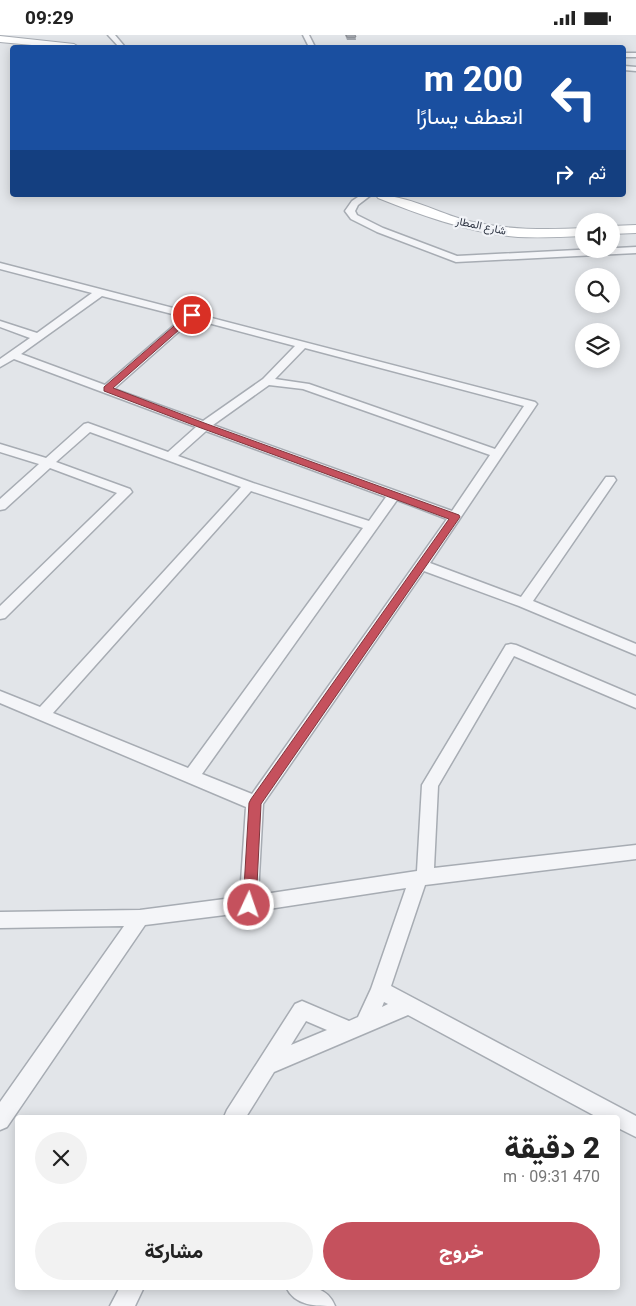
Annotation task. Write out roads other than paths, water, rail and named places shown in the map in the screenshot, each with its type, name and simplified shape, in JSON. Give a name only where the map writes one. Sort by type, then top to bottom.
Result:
[{"type":"main road","points":[[0,39],[60,45]]},
{"type":"main road","name":"شارع المطار","points":[[387,197],[431,214],[489,229],[526,233],[575,232]]},
{"type":"main road","name":"شارع المطار","points":[[425,198],[466,215],[499,223],[535,226],[575,224]]},
{"type":"main road","points":[[620,222],[636,221]]},
{"type":"main road","points":[[620,230],[636,229]]},
{"type":"street","points":[[112,35],[120,45]]},
{"type":"street","points":[[364,197],[355,203],[350,211],[354,217],[380,230],[456,259],[636,250]]},
{"type":"street","points":[[0,266],[531,404],[422,565],[255,803],[249,905]]},
{"type":"street","points":[[0,364],[102,291]]},
{"type":"street","points":[[107,389],[192,315]]},
{"type":"street","points":[[0,324],[39,337]]},
{"type":"street","points":[[170,457],[204,426],[267,381],[303,344]]},
{"type":"street","points":[[14,355],[455,517]]},
{"type":"street","points":[[267,381],[305,385],[498,454]]},
{"type":"street","points":[[0,506],[88,427],[249,486],[371,526]]},
{"type":"street","points":[[0,448],[48,463],[126,492],[0,614]]},
{"type":"street","points":[[524,603],[610,480]]},
{"type":"street","points":[[43,714],[249,486]]},
{"type":"street","points":[[191,776],[394,495]]},
{"type":"street","points":[[422,565],[524,603],[636,650]]},
{"type":"street","points":[[357,1027],[380,990],[421,878],[430,785],[511,649],[636,702]]},
{"type":"street","points":[[0,697],[255,803]]},
{"type":"street","points":[[0,920],[140,918],[249,905],[421,878],[636,852]]},
{"type":"street","points":[[0,1120],[140,918]]},
{"type":"street","points":[[380,990],[614,1115]]},
{"type":"street","points":[[269,1064],[409,1005]]},
{"type":"street","points":[[235,1115],[302,1010],[357,1027]]},
{"type":"street","points":[[620,1118],[636,1127]]},
{"type":"street","points":[[122,1306],[130,1290]]},
{"type":"street","points":[[300,1290],[323,1306]]}]
